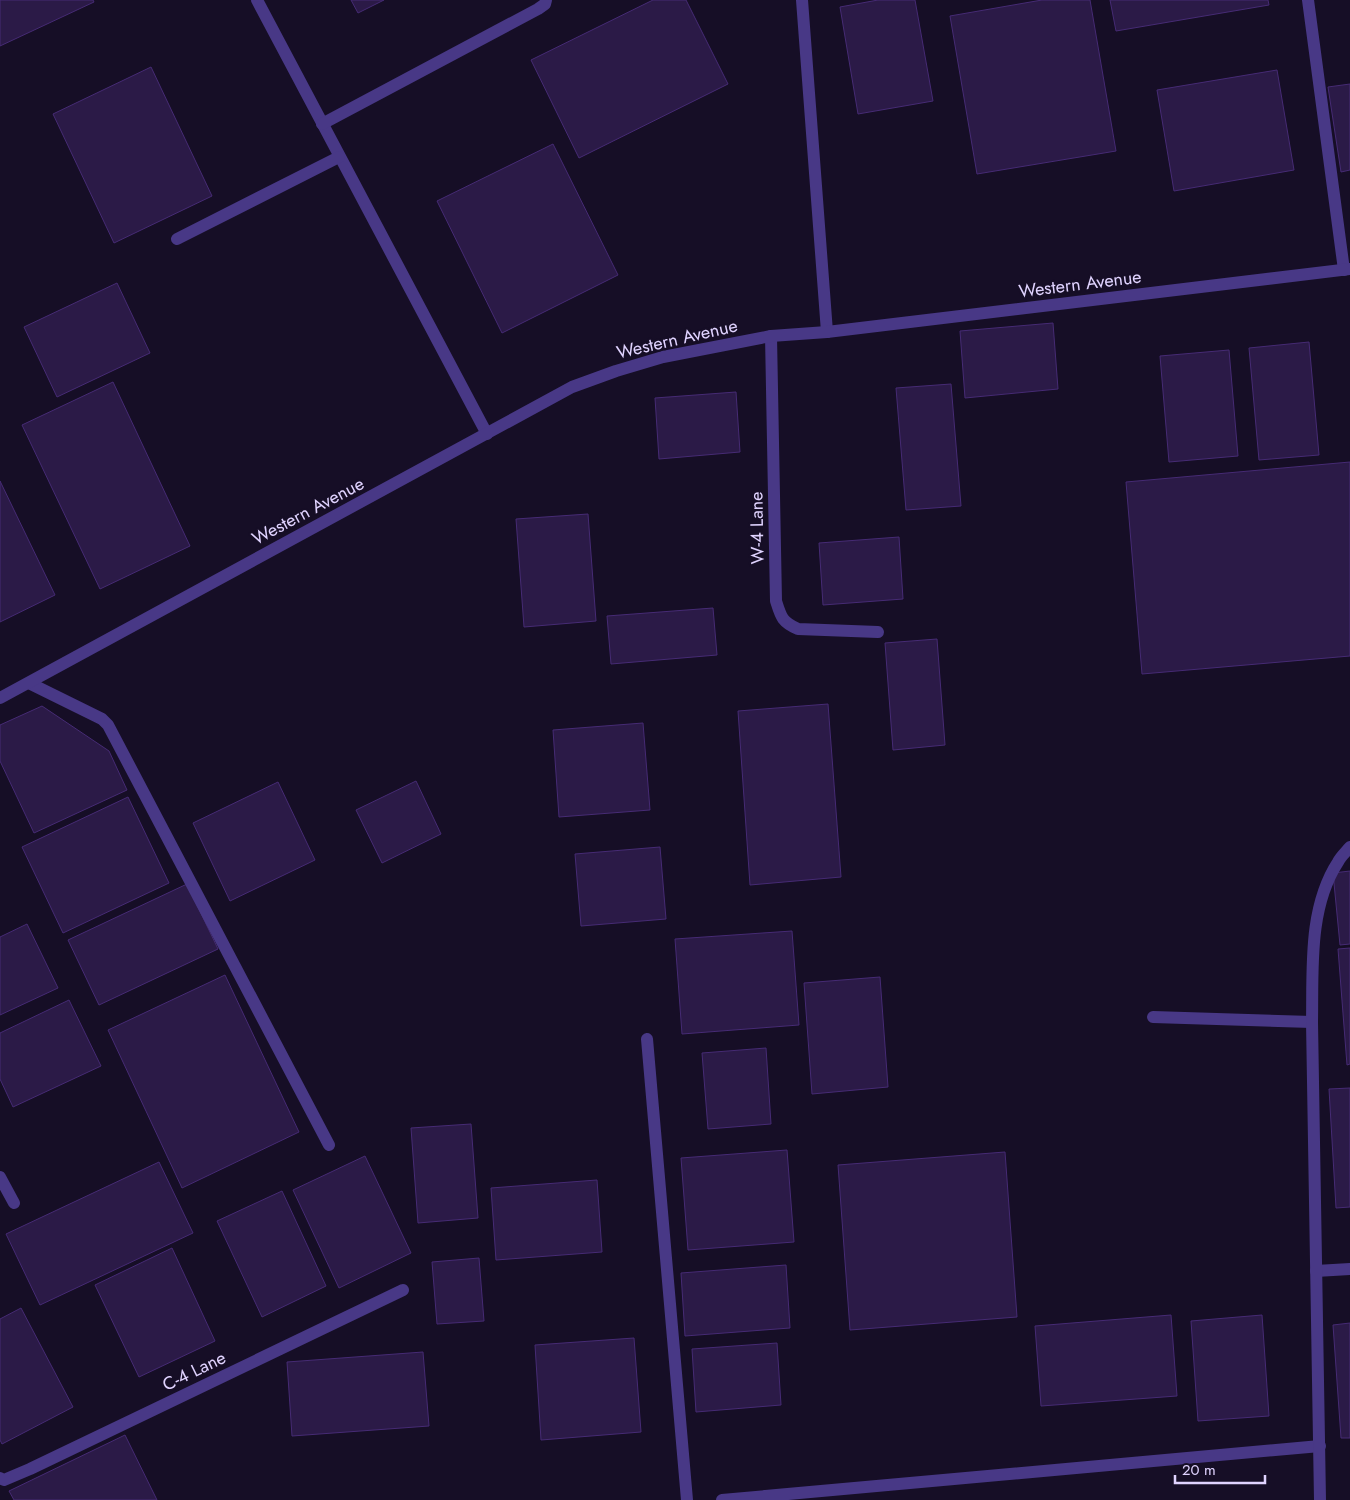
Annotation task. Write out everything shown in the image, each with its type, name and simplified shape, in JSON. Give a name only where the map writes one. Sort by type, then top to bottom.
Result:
[{"type":"street","points":[[257,0],[487,434]]},
{"type":"street","points":[[322,124],[538,9],[545,4],[546,0]]},
{"type":"street","points":[[802,0],[827,332]]},
{"type":"street","points":[[1308,0],[1347,270]]},
{"type":"street","points":[[177,240],[339,157]]},
{"type":"street","name":"Western Avenue","points":[[0,698],[572,387],[616,371],[663,357],[771,336],[827,332],[1347,270]]},
{"type":"street","name":"W-4 Lane","points":[[771,336],[776,601],[780,614],[787,624],[798,629],[878,632]]},
{"type":"street","points":[[29,682],[95,715],[108,725],[329,1146]]},
{"type":"street","points":[[1320,1500],[1312,1022],[1314,944],[1318,910],[1326,885],[1338,862],[1350,847]]},
{"type":"street","points":[[1153,1016],[1312,1022]]},
{"type":"street","points":[[647,1039],[687,1500]]},
{"type":"street","points":[[0,1177],[14,1203]]},
{"type":"street","points":[[1316,1271],[1350,1269]]},
{"type":"street","name":"C-4 Lane","points":[[0,1478],[4,1480],[9,1479],[403,1290]]},
{"type":"street","points":[[722,1500],[1320,1446]]},
{"type":"building","points":[[0,0],[93,0],[94,2],[0,46]]},
{"type":"building","points":[[351,0],[384,0],[358,13]]},
{"type":"building","points":[[653,0],[686,0],[728,84],[579,158],[531,60]]},
{"type":"building","points":[[878,0],[915,0],[933,101],[858,114],[840,7]]},
{"type":"building","points":[[1042,0],[1090,0],[1116,151],[977,174],[950,16]]},
{"type":"building","points":[[1110,0],[1268,0],[1269,5],[1116,31]]},
{"type":"building","points":[[151,67],[212,196],[114,243],[53,114]]},
{"type":"building","points":[[1277,70],[1294,170],[1174,191],[1157,90]]},
{"type":"building","points":[[1350,84],[1350,170],[1341,172],[1328,87]]},
{"type":"building","points":[[553,144],[618,275],[502,333],[437,201]]},
{"type":"building","points":[[117,283],[150,353],[57,397],[24,327]]},
{"type":"building","points":[[1053,323],[1058,389],[965,398],[960,331]]},
{"type":"building","points":[[1309,342],[1319,455],[1259,460],[1249,348]]},
{"type":"building","points":[[1229,350],[1238,456],[1169,462],[1160,356]]},
{"type":"building","points":[[113,382],[190,546],[100,589],[22,425]]},
{"type":"building","points":[[951,384],[961,506],[906,510],[896,388]]},
{"type":"building","points":[[736,392],[740,452],[659,459],[655,398]]},
{"type":"building","points":[[1350,462],[1350,656],[1142,674],[1126,482]]},
{"type":"building","points":[[0,481],[55,595],[0,622]]},
{"type":"building","points":[[588,514],[596,621],[524,627],[516,519]]},
{"type":"building","points":[[899,537],[903,599],[823,605],[819,543]]},
{"type":"building","points":[[713,608],[717,655],[611,664],[607,616]]},
{"type":"building","points":[[937,639],[945,745],[893,750],[885,643]]},
{"type":"building","points":[[828,704],[841,877],[750,885],[738,711]]},
{"type":"building","points":[[42,706],[109,751],[127,790],[34,833],[0,761],[0,725]]},
{"type":"building","points":[[643,723],[650,810],[559,817],[553,730]]},
{"type":"building","points":[[416,781],[441,834],[382,863],[356,810]]},
{"type":"building","points":[[278,782],[315,860],[230,901],[193,823]]},
{"type":"building","points":[[128,797],[169,883],[63,933],[22,847]]},
{"type":"building","points":[[660,847],[666,919],[581,926],[575,854]]},
{"type":"building","points":[[1350,871],[1350,944],[1340,945],[1333,873]]},
{"type":"building","points":[[187,884],[218,949],[99,1005],[68,940]]},
{"type":"building","points":[[27,924],[58,988],[0,1015],[0,937]]},
{"type":"building","points":[[792,931],[799,1025],[682,1034],[675,939]]},
{"type":"building","points":[[1350,948],[1350,1064],[1347,1065],[1338,949]]},
{"type":"building","points":[[225,975],[299,1132],[182,1188],[108,1030]]},
{"type":"building","points":[[880,977],[888,1087],[812,1094],[804,983]]},
{"type":"building","points":[[69,1000],[101,1066],[13,1107],[0,1079],[0,1033]]},
{"type":"building","points":[[766,1048],[771,1124],[708,1129],[702,1053]]},
{"type":"building","points":[[1350,1088],[1350,1207],[1336,1208],[1329,1089]]},
{"type":"building","points":[[471,1124],[478,1218],[418,1223],[411,1128]]},
{"type":"building","points":[[787,1150],[794,1242],[688,1250],[681,1158]]},
{"type":"building","points":[[1005,1152],[1017,1317],[850,1330],[838,1165]]},
{"type":"building","points":[[365,1156],[411,1253],[339,1288],[293,1190]]},
{"type":"building","points":[[159,1162],[193,1233],[40,1305],[6,1234]]},
{"type":"building","points":[[597,1180],[602,1252],[496,1260],[491,1188]]},
{"type":"building","points":[[282,1191],[326,1286],[262,1317],[217,1221]]},
{"type":"building","points":[[172,1248],[215,1341],[139,1377],[95,1285]]},
{"type":"building","points":[[479,1258],[484,1321],[437,1324],[432,1262]]},
{"type":"building","points":[[786,1265],[790,1328],[685,1336],[681,1273]]},
{"type":"building","points":[[21,1308],[73,1407],[2,1444],[0,1440],[0,1319]]},
{"type":"building","points":[[1171,1315],[1177,1396],[1041,1406],[1035,1326]]},
{"type":"building","points":[[1262,1315],[1269,1416],[1198,1421],[1191,1321]]},
{"type":"building","points":[[1350,1323],[1350,1438],[1341,1438],[1333,1325]]},
{"type":"building","points":[[634,1338],[641,1432],[541,1440],[535,1345]]},
{"type":"building","points":[[777,1343],[781,1405],[696,1412],[692,1349]]},
{"type":"building","points":[[423,1352],[429,1426],[292,1436],[287,1362]]},
{"type":"building","points":[[125,1435],[157,1500],[14,1500],[9,1491]]}]
